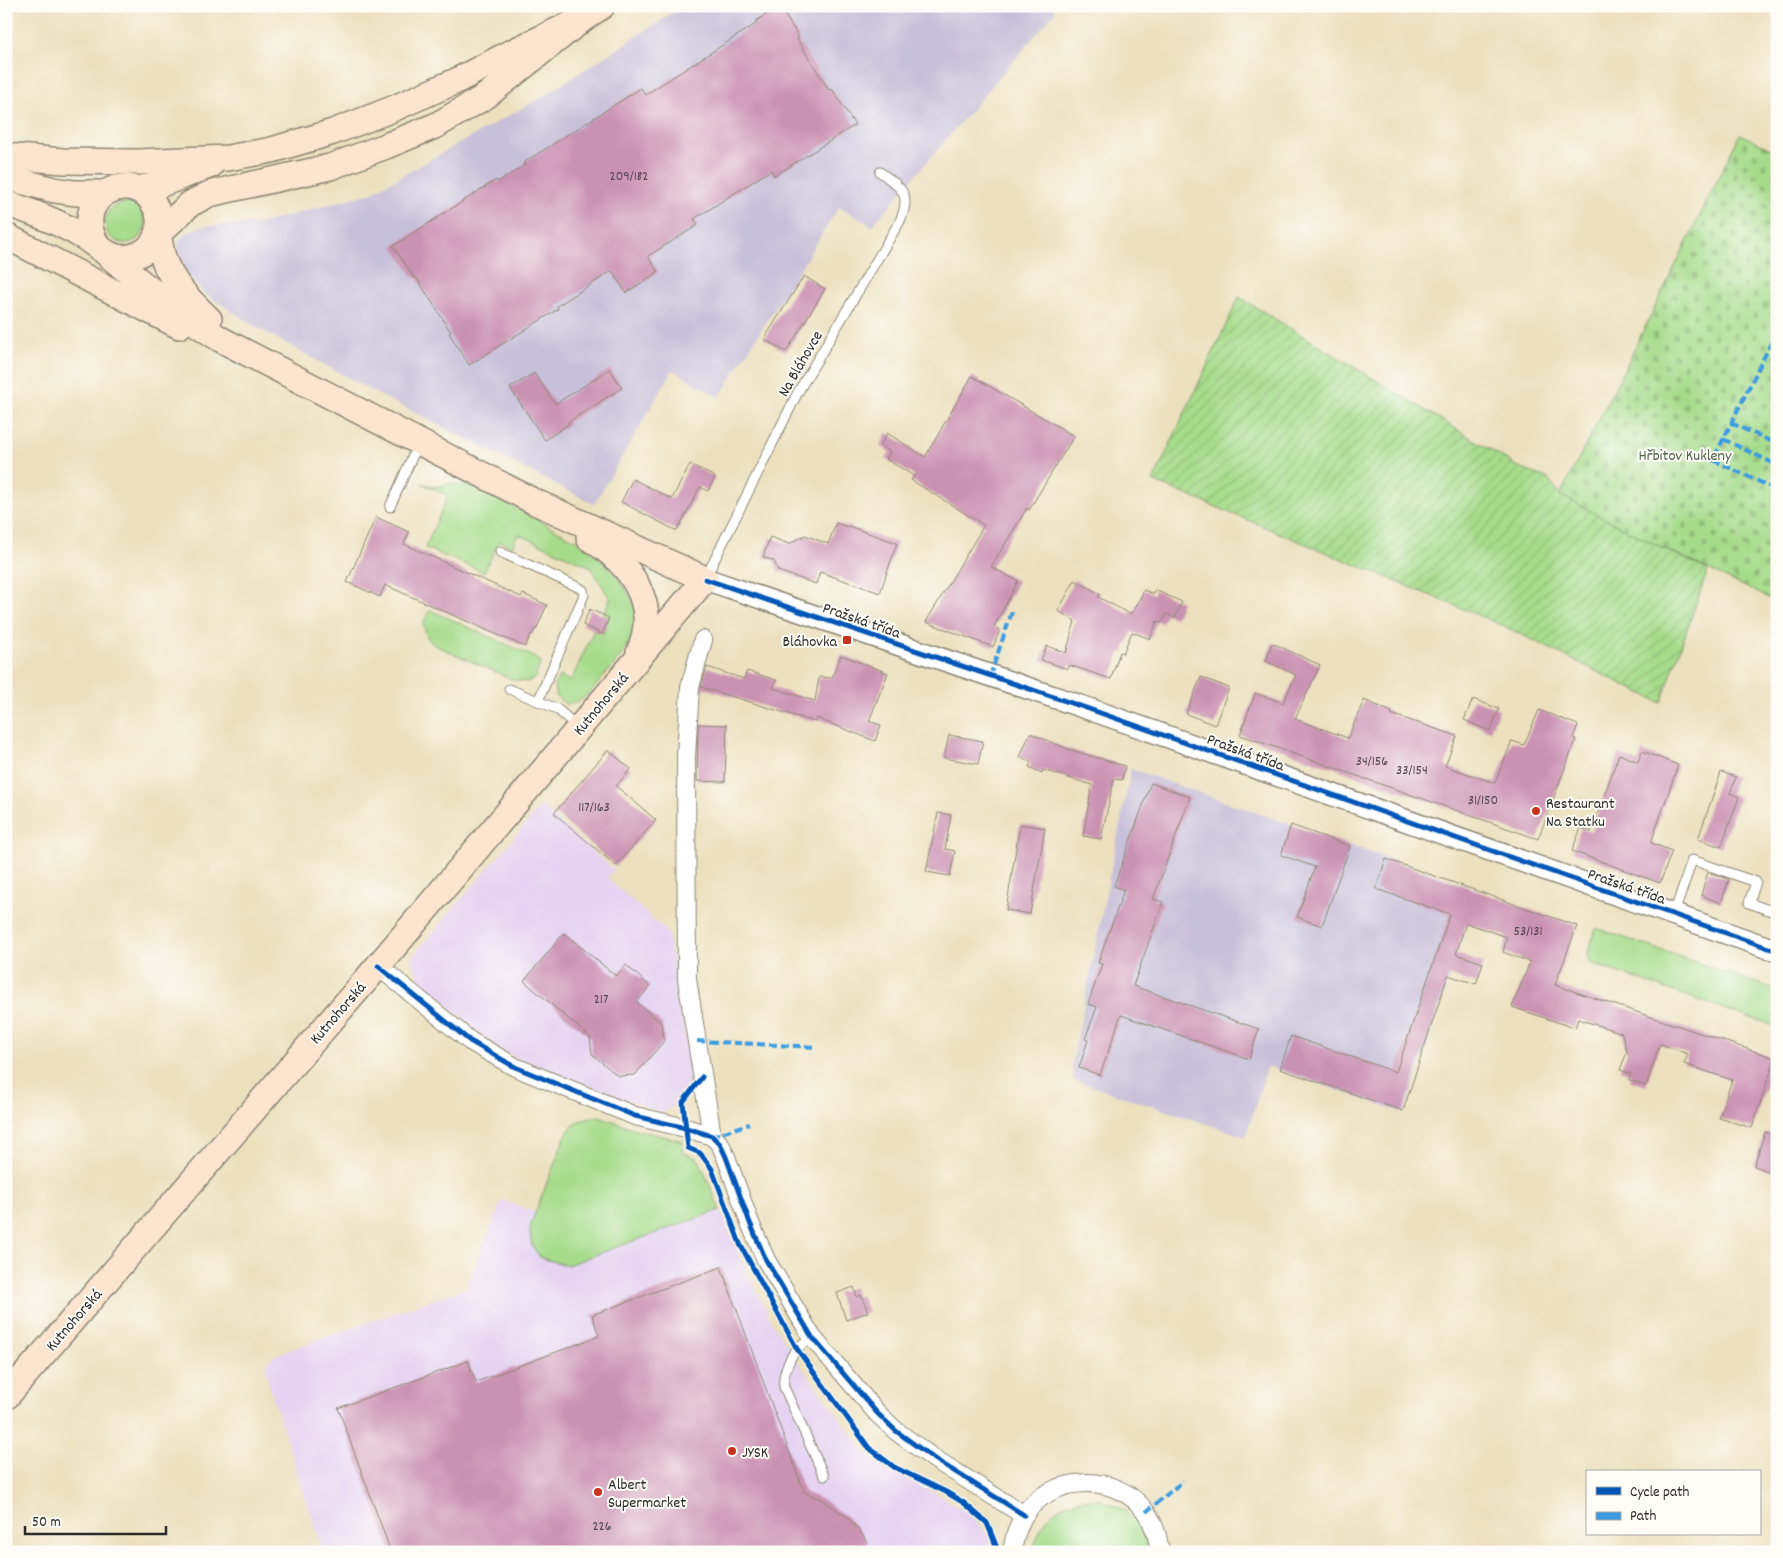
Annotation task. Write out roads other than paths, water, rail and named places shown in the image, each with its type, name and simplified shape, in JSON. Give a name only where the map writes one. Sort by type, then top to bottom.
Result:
[{"type":"main road","points":[[6,156],[63,161],[137,162],[228,158],[272,150],[325,134],[390,110],[456,81],[593,12]]},
{"type":"main road","points":[[6,204],[58,223],[117,257],[138,255],[147,249],[158,234],[190,204],[209,194],[330,167],[437,124],[486,96],[593,12]]},
{"type":"main road","points":[[6,177],[54,190],[75,193],[104,192],[114,188],[136,189],[159,185],[228,158]]},
{"type":"main road","points":[[136,189],[150,198],[155,205],[160,221],[158,234],[164,261],[185,294],[207,317],[253,356]]},
{"type":"main road","points":[[104,192],[90,211],[88,223],[91,235],[101,249],[134,278],[175,309],[222,340],[533,501],[704,579]]},
{"type":"main road","points":[[6,236],[180,327],[253,356]]},
{"type":"main road","points":[[533,501],[602,546],[614,556],[633,579],[644,602],[647,614],[647,627],[640,650],[629,669]]},
{"type":"main road","name":"Kutnohorská","points":[[6,1396],[378,966],[704,579]]},
{"type":"street","name":"Pražská třída","points":[[704,579],[1089,709],[1777,951]]},
{"type":"street","points":[[703,640],[690,687],[686,756],[687,979],[712,1136]]},
{"type":"street","points":[[378,966],[470,1041],[515,1067],[635,1116],[712,1136],[720,1144],[726,1157],[750,1223],[766,1260],[812,1337],[877,1413],[896,1431],[933,1458],[1024,1515]]},
{"type":"street","points":[[1012,1552],[1015,1533],[1024,1515],[1040,1498],[1061,1486],[1084,1482],[1107,1485],[1128,1495],[1146,1512],[1157,1532],[1160,1552]]},
{"type":"lane","name":"Na Bláhovce","points":[[704,579],[798,392],[906,208],[906,200],[900,188],[880,172]]},
{"type":"lane","points":[[390,507],[419,442]]},
{"type":"lane","points":[[500,552],[583,590],[584,594],[538,701]]},
{"type":"lane","points":[[509,689],[557,709],[579,728]]},
{"type":"lane","points":[[1674,914],[1692,860],[1756,882],[1749,903],[1777,913]]},
{"type":"lane","points":[[812,1337],[797,1349],[785,1370],[782,1380],[824,1476]]},
{"type":"place","name":"Bláhovka","points":[[847,640]]},
{"type":"place","name":"Restaurant Na Statku","points":[[1536,811]]},
{"type":"place","name":"JYSK","points":[[732,1451]]},
{"type":"place","name":"Albert Supermarket","points":[[598,1492]]},
{"type":"park label","name":"Hřbitov Kukleny","points":[[1685,454]]}]
